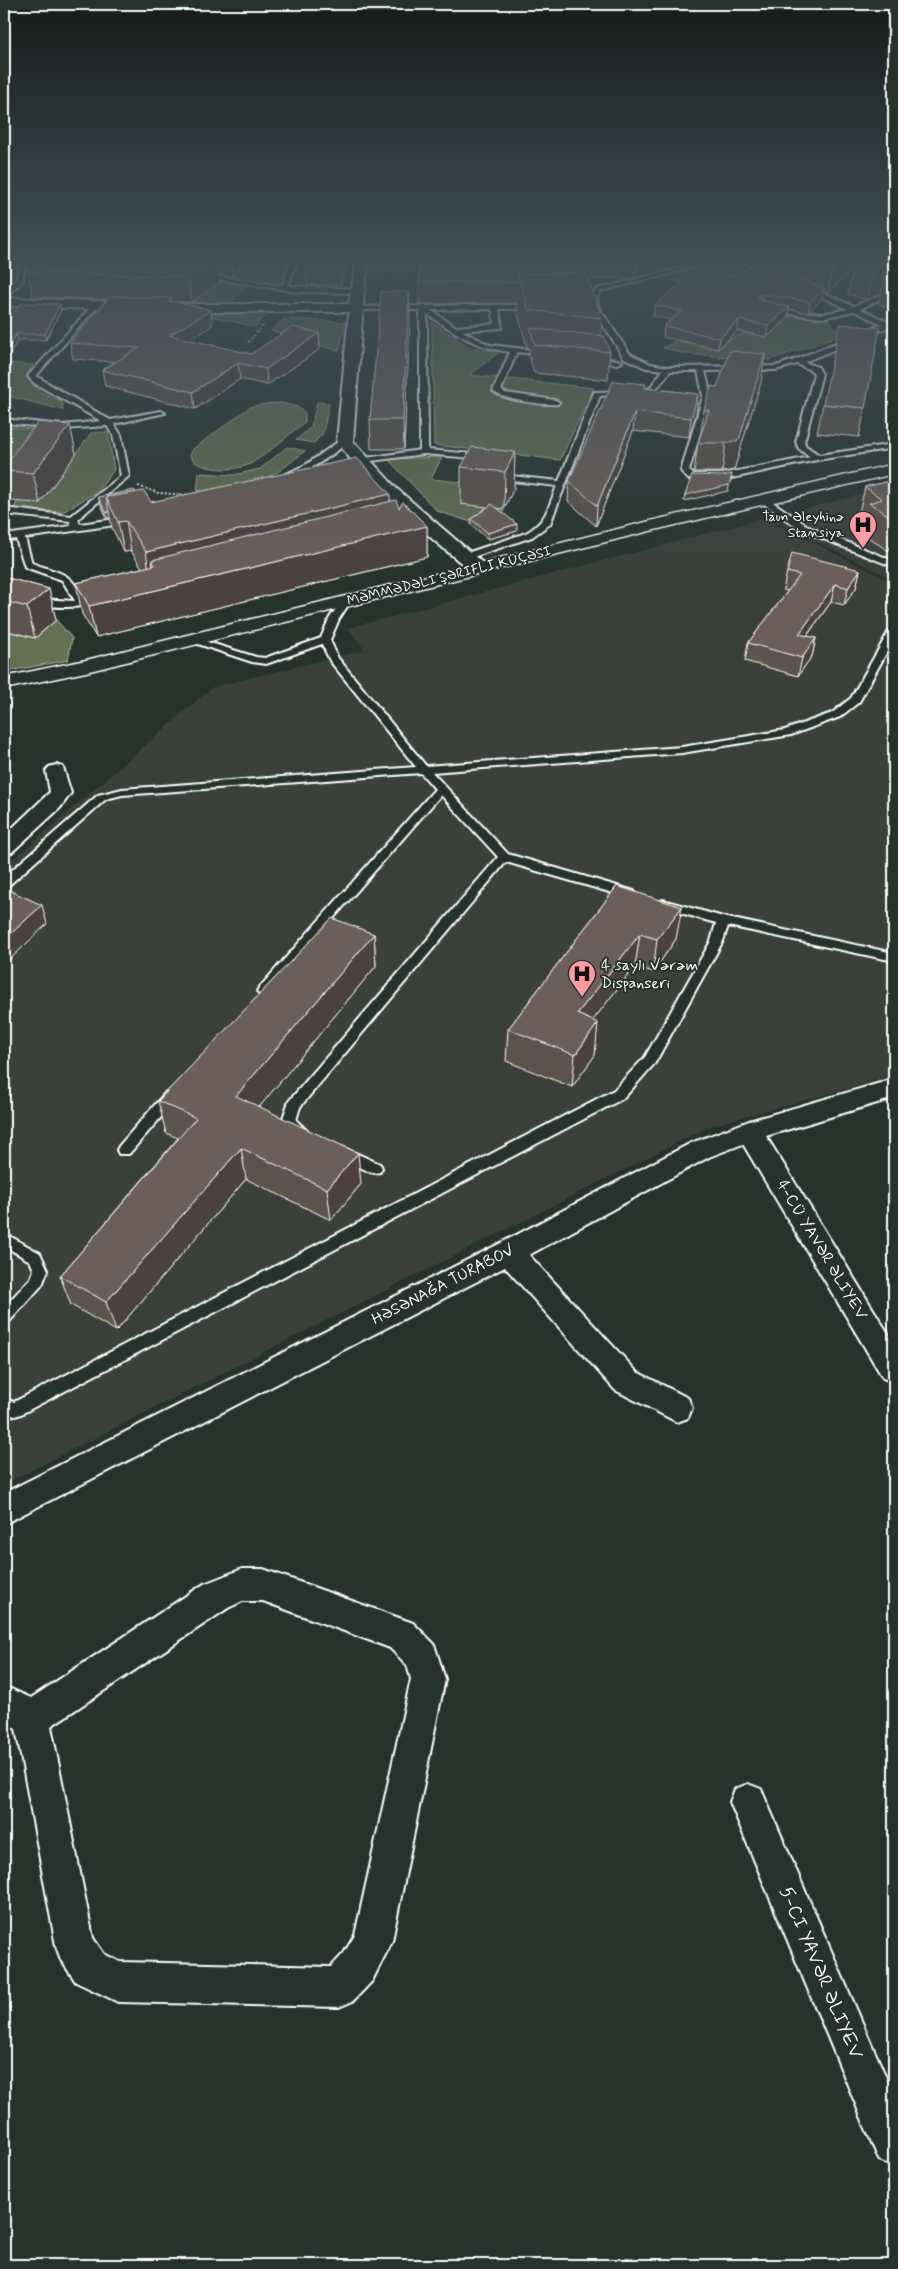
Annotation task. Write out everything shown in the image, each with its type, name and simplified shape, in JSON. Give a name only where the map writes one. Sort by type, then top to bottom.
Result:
[{"type":"street","points":[[351,365],[345,441],[359,461],[418,522],[479,569]]},
{"type":"street","name":"MƏMMƏDƏLI ŞƏRIFLI KÜÇƏSI","points":[[4,683],[35,678],[650,526],[894,469]]},
{"type":"street","points":[[4,847],[53,803],[60,793],[56,771]]},
{"type":"street","name":"HƏSƏNAĞA TURABOV","points":[[4,1509],[509,1252],[700,1150],[749,1131],[894,1089]]},
{"type":"street","name":"4-CÜ YAVƏR ƏLIYEV","points":[[749,1131],[894,1369]]},
{"type":"street","points":[[509,1252],[626,1381],[677,1408]]},
{"type":"street","points":[[242,1585],[263,1585],[402,1634],[422,1656],[428,1679],[373,1941],[358,1967],[339,1987],[118,1982],[90,1968],[75,1946],[18,1711],[216,1596],[242,1585]]},
{"type":"street","name":"5-CI YAVƏR ƏLIYEV","points":[[748,1802],[894,2145]]},
{"type":"lane","points":[[42,365],[32,376],[37,381],[109,423],[118,435],[125,476],[116,486],[88,504],[73,519]]},
{"type":"lane","points":[[423,365],[424,452]]},
{"type":"lane","points":[[507,365],[496,390],[503,395],[555,402]]},
{"type":"lane","points":[[646,365],[668,369],[762,369],[787,365]]},
{"type":"lane","points":[[804,365],[814,369],[818,374],[800,442],[802,447],[817,458]]},
{"type":"lane","points":[[700,368],[706,396],[685,472],[691,477],[722,477],[817,458],[894,446]]},
{"type":"lane","points":[[464,556],[529,535],[538,530],[546,522],[597,394],[642,395],[649,392],[660,382],[668,369]]},
{"type":"lane","points":[[4,421],[40,428],[63,427],[109,423],[161,413]]},
{"type":"lane","points":[[294,486],[278,480],[310,466],[345,441]]},
{"type":"lane","points":[[359,461],[424,452],[492,457],[494,463],[490,474],[492,476],[562,484]]},
{"type":"lane","points":[[764,500],[806,528],[894,564]]},
{"type":"lane","points":[[4,511],[73,519]]},
{"type":"lane","points":[[73,519],[77,529]]},
{"type":"lane","points":[[4,538],[138,519]]},
{"type":"lane","points":[[20,536],[28,565],[42,570],[57,572],[67,578],[81,604]]},
{"type":"lane","points":[[4,595],[64,605],[81,604],[110,598]]},
{"type":"lane","points":[[191,640],[255,660],[266,661],[325,640],[334,619],[345,602]]},
{"type":"lane","points":[[4,882],[102,798],[122,792],[682,750],[787,733],[836,715],[854,700],[894,631]]},
{"type":"lane","points":[[325,640],[333,658],[424,770],[504,857],[723,922],[894,957]]},
{"type":"lane","points":[[254,1002],[441,789]]},
{"type":"lane","points":[[315,1139],[298,1130],[289,1121],[294,1105],[504,857]]},
{"type":"lane","points":[[8,1410],[619,1094],[650,1060],[717,941],[723,922]]},
{"type":"lane","points":[[124,1150],[182,1084]]},
{"type":"lane","points":[[332,1147],[375,1168]]},
{"type":"lane","points":[[4,1239],[35,1257],[41,1270],[37,1281],[4,1317]]},
{"type":"path","points":[[125,476],[144,490],[197,496]]},
{"type":"shaded area","name":"Taun Əleyhinə Stansiya","points":[[894,486],[894,580],[768,518]]},
{"type":"shaded area","points":[[765,518],[894,583],[894,1076],[710,1126],[4,1484],[4,867],[213,687],[365,650],[348,628]]},
{"type":"green space","points":[[4,365],[33,365],[26,377],[40,391],[62,402],[63,410],[4,395]]},
{"type":"green space","points":[[433,365],[483,365],[470,375],[594,388],[560,460],[434,445]]},
{"type":"green space","points":[[317,402],[329,403],[323,433],[314,443],[296,440],[311,427]]},
{"type":"green space","points":[[281,403],[297,407],[305,413],[305,422],[257,460],[240,467],[223,469],[202,465],[191,458],[190,455],[193,449],[250,407]]},
{"type":"green space","points":[[4,427],[32,429],[10,455],[4,455]]},
{"type":"green space","points":[[108,432],[114,470],[98,491],[63,512],[13,509],[18,501],[40,503],[91,433]]},
{"type":"green space","points":[[287,447],[305,451],[278,472],[252,486],[215,495],[197,490],[199,473],[234,475],[260,469]]},
{"type":"green space","points":[[442,457],[431,479],[471,483],[461,504],[504,509],[502,519],[474,523],[437,511],[388,459]]},
{"type":"green space","points":[[56,620],[72,638],[68,660],[4,672],[4,630],[35,638]]},
{"type":"building","points":[[111,365],[235,365],[193,392],[102,370]]},
{"type":"building","points":[[247,365],[272,365],[266,369]]},
{"type":"building","points":[[375,365],[406,365],[403,420],[370,420]]},
{"type":"building","points":[[725,365],[762,365],[739,440],[726,443],[698,443],[709,410],[704,410],[711,386],[717,387]]},
{"type":"building","points":[[831,365],[873,365],[865,408],[823,404]]},
{"type":"building","points":[[613,381],[646,384],[645,388],[698,394],[691,418],[635,412],[597,506],[569,481]]},
{"type":"building","points":[[38,422],[70,425],[33,473],[4,471],[4,466]]},
{"type":"building","points":[[472,447],[515,452],[505,472],[461,467]]},
{"type":"building","points":[[357,458],[390,494],[146,552],[126,521],[118,522],[106,497],[144,491],[151,502]]},
{"type":"building","points":[[732,474],[729,485],[685,495],[692,475],[723,476]]},
{"type":"building","points":[[894,480],[894,519],[869,503],[882,499],[865,487]]},
{"type":"building","points":[[134,490],[136,492],[106,497],[109,512],[106,512],[98,497]]},
{"type":"building","points":[[396,500],[399,508],[403,502],[427,526],[89,606],[76,583],[155,565],[152,560]]},
{"type":"building","points":[[492,504],[517,524],[488,533],[471,519]]},
{"type":"building","points":[[792,553],[860,570],[848,588],[835,584],[799,634],[816,638],[802,658],[748,643],[800,575],[787,572]]},
{"type":"building","points":[[4,577],[49,589],[27,607],[4,601]]},
{"type":"building","points":[[617,886],[682,907],[657,939],[640,934],[577,1014],[598,1023],[575,1055],[508,1029]]},
{"type":"building","points":[[4,888],[42,905],[4,940]]},
{"type":"building","points":[[332,918],[374,934],[236,1096],[358,1153],[327,1189],[241,1148],[106,1302],[60,1276],[196,1118],[158,1101]]},
{"type":"place","name":"Taun Əleyhinə Stansiya","points":[[863,549]]},
{"type":"place","name":"4 saylı Vərəm Dispanseri","points":[[582,998]]}]
